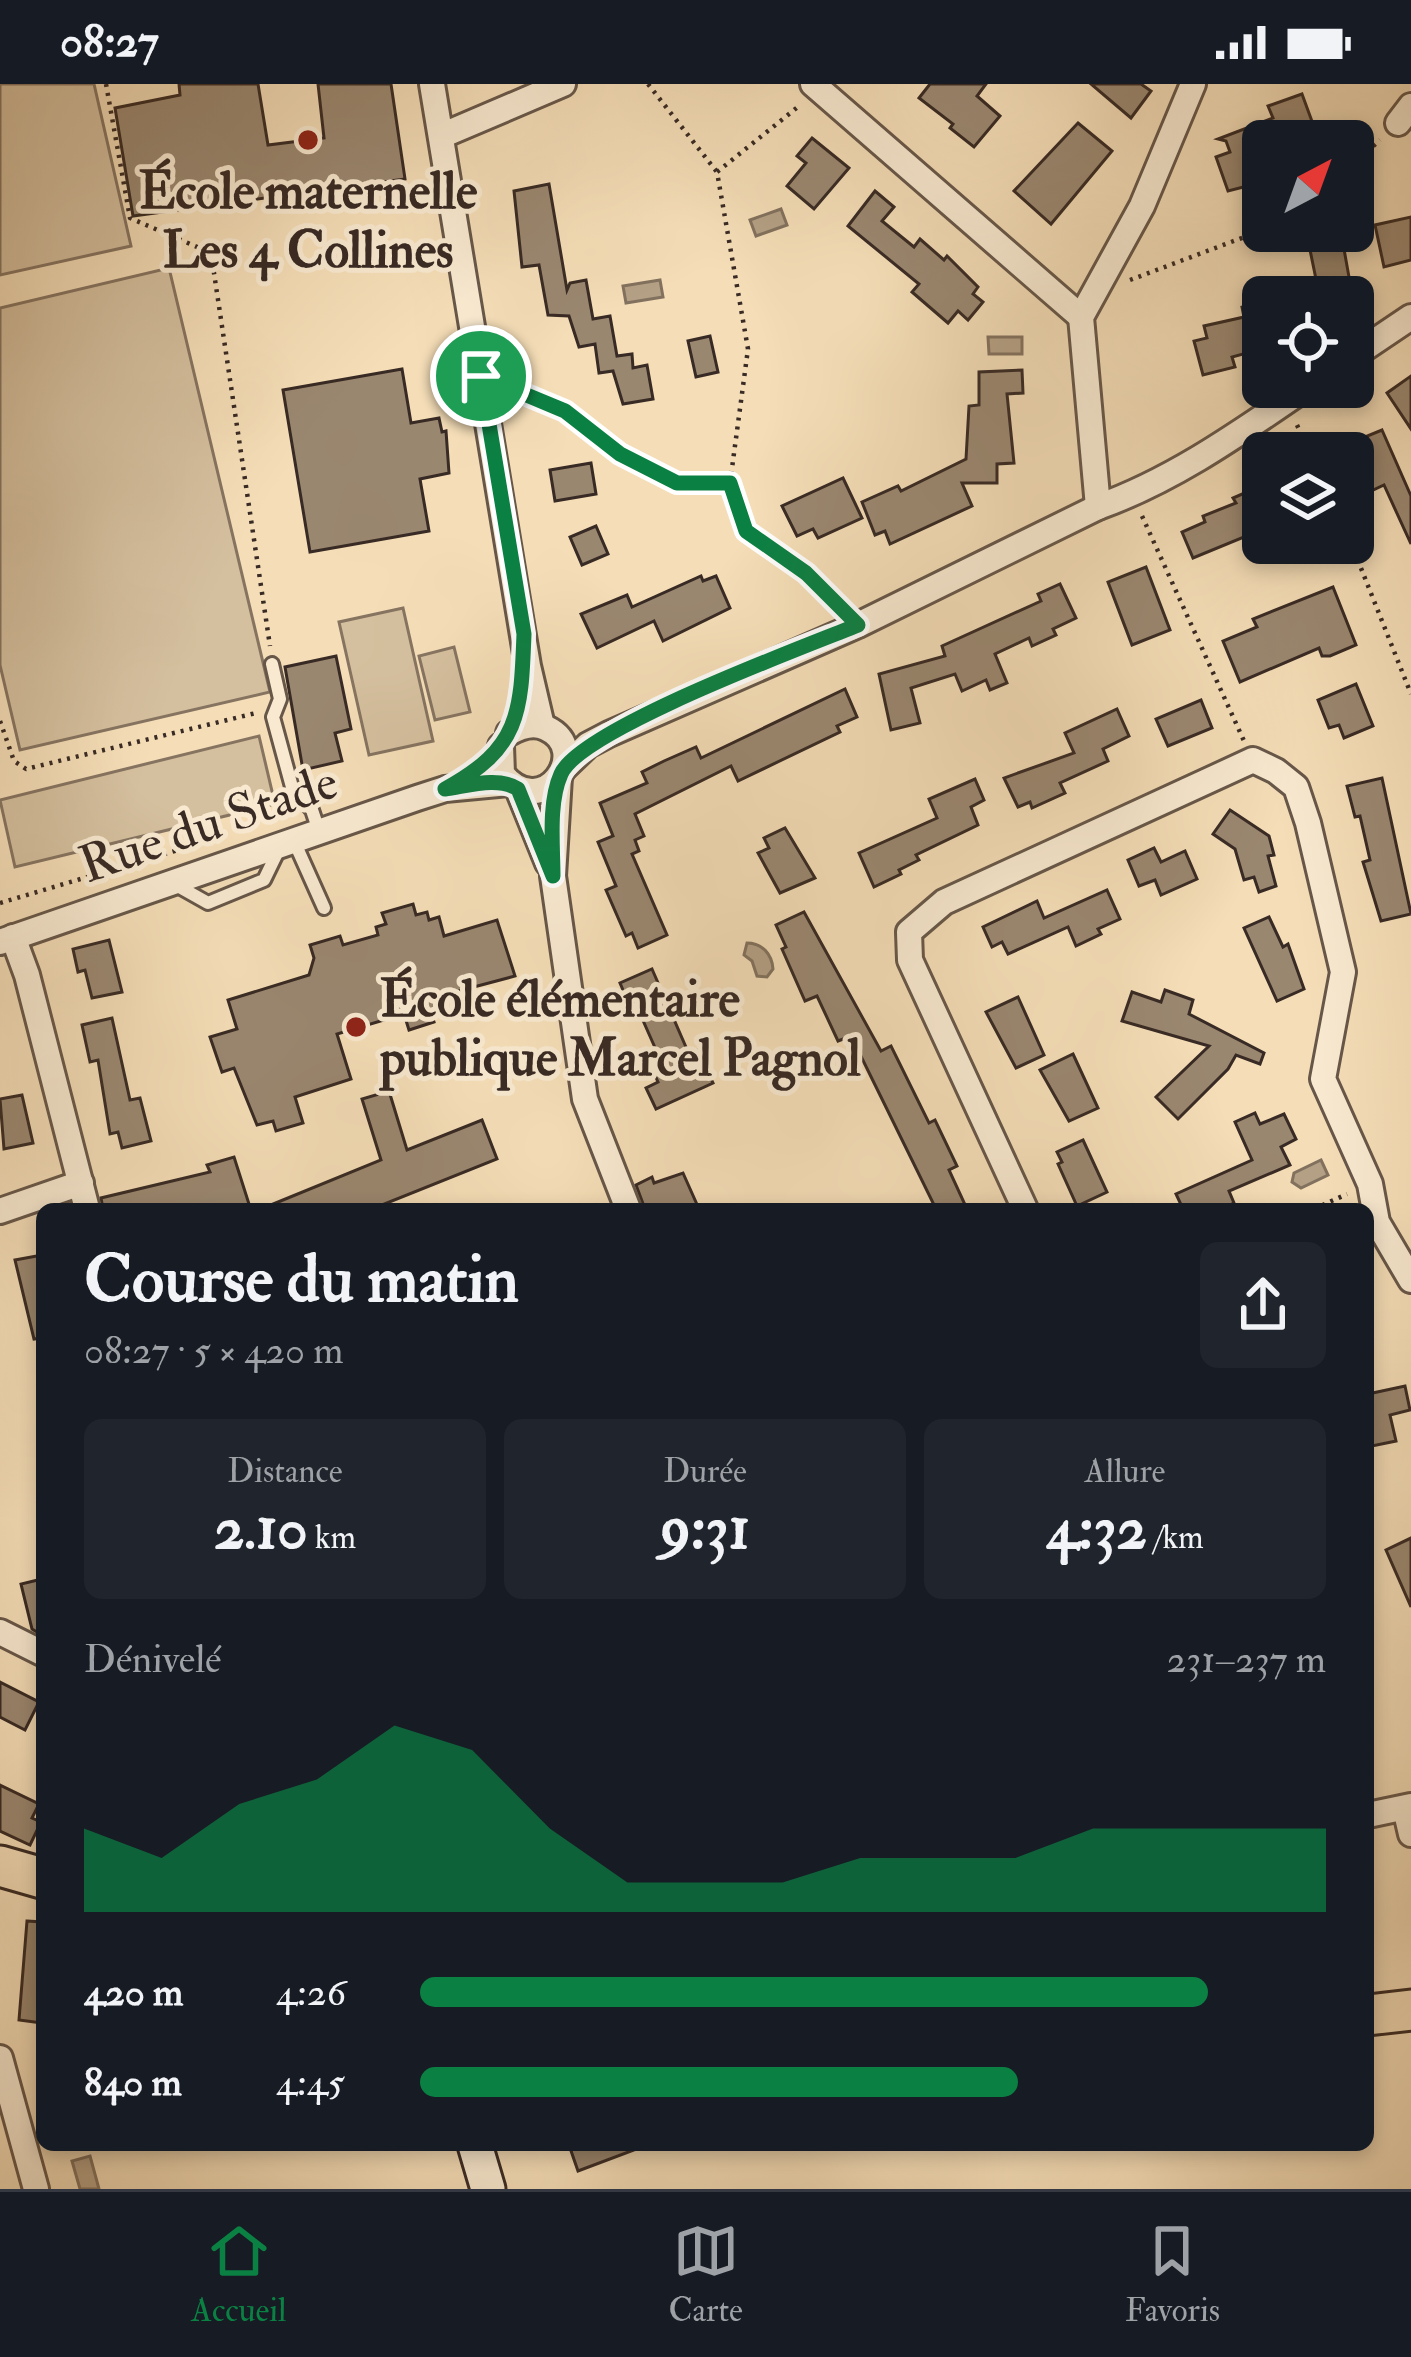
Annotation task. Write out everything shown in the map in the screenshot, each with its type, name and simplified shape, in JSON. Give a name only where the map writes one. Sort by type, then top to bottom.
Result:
[{"type":"main road","points":[[1374,2014],[1411,2010]]},
{"type":"street","points":[[441,136],[563,84]]},
{"type":"street","points":[[1098,507],[1086,306],[1142,206],[1193,84]]},
{"type":"street","points":[[816,87],[1086,306]]},
{"type":"street","points":[[434,95],[524,634],[546,728],[564,747],[553,876],[585,1099],[626,1203]]},
{"type":"street","points":[[1374,342],[1411,317]]},
{"type":"street","points":[[514,786],[540,790],[588,745],[858,625],[1098,507],[1132,495],[1276,408]]},
{"type":"street","points":[[524,634],[519,708],[499,763],[514,786],[553,876]]},
{"type":"street","points":[[505,740],[530,724],[584,731],[637,721]]},
{"type":"street","name":"Rue du Stade","points":[[6,939],[445,789],[484,766],[505,740]]},
{"type":"street","points":[[1022,1203],[910,960],[909,932],[944,902],[1253,760],[1276,770],[1296,787],[1308,823],[1343,972],[1323,1079],[1370,1184],[1374,1203]]},
{"type":"street","name":"Rue du Stade","points":[[445,789],[514,786]]},
{"type":"street","points":[[6,939],[86,1203]]},
{"type":"street","points":[[0,1211],[81,1183]]},
{"type":"street","points":[[1374,1206],[1377,1222],[1411,1280]]},
{"type":"street","points":[[0,1632],[36,1650]]},
{"type":"street","points":[[1374,1814],[1408,1807],[1411,1834]]},
{"type":"street","points":[[0,2058],[36,2189]]},
{"type":"street","points":[[477,2151],[488,2189]]},
{"type":"lane","points":[[272,664],[280,700],[273,717],[292,787],[312,810],[319,832]]},
{"type":"lane","points":[[287,842],[324,908]]},
{"type":"path","points":[[106,84],[130,218],[211,254],[272,664]]},
{"type":"path","points":[[649,84],[717,172],[748,350],[730,483],[746,531],[806,573],[858,625]]},
{"type":"path","points":[[717,172],[816,87]]},
{"type":"path","points":[[1374,144],[1405,114]]},
{"type":"path","points":[[1086,306],[1242,239]]},
{"type":"path","points":[[481,376],[565,411],[620,454],[677,483],[730,483]]},
{"type":"path","points":[[1132,495],[1253,760]]},
{"type":"path","points":[[1359,564],[1411,694]]},
{"type":"path","points":[[0,721],[14,761],[26,769],[276,709]]},
{"type":"path","points":[[1327,1203],[1370,1184]]},
{"type":"shaded area","points":[[0,84],[94,84],[131,246],[0,275]]},
{"type":"shaded area","points":[[781,209],[787,225],[756,236],[750,220]]},
{"type":"shaded area","points":[[169,268],[270,692],[20,750],[0,665],[0,308]]},
{"type":"shaded area","points":[[660,280],[663,297],[626,303],[623,286]]},
{"type":"shaded area","points":[[988,337],[1022,337],[1022,354],[989,354]]},
{"type":"shaded area","points":[[403,608],[433,741],[369,755],[339,622]]},
{"type":"shaded area","points":[[454,647],[470,712],[435,720],[419,656]]},
{"type":"shaded area","points":[[259,736],[275,804],[15,867],[0,800]]},
{"type":"shaded area","points":[[747,943],[768,954],[773,969],[767,977],[757,976],[752,961],[744,955]]},
{"type":"shaded area","points":[[1321,1160],[1328,1175],[1301,1188],[1292,1182],[1294,1173]]},
{"type":"shaded area","points":[[90,2156],[99,2189],[80,2189],[72,2161]]},
{"type":"building","name":"École maternelle Les 4 Collines","points":[[179,84],[258,84],[268,145],[324,138],[318,84],[391,84],[405,179],[133,216],[115,108],[180,95]]},
{"type":"building","points":[[930,84],[986,84],[977,96],[1000,116],[974,147],[919,98]]},
{"type":"building","points":[[1091,84],[1141,84],[1151,91],[1131,118]]},
{"type":"building","points":[[1302,94],[1312,120],[1268,120],[1273,118],[1268,106]]},
{"type":"building","points":[[1078,123],[1112,151],[1051,224],[1014,191]]},
{"type":"building","points":[[1242,130],[1242,187],[1228,191],[1216,157],[1230,152],[1226,141],[1218,139]]},
{"type":"building","points":[[812,138],[849,168],[814,209],[787,186],[806,163],[797,156]]},
{"type":"building","points":[[549,184],[567,290],[570,283],[586,280],[593,319],[610,316],[617,356],[632,354],[633,368],[647,365],[653,399],[623,404],[613,371],[599,373],[595,344],[579,347],[569,316],[548,315],[539,265],[522,267],[514,191]]},
{"type":"building","points":[[875,191],[894,207],[882,221],[914,247],[920,239],[944,260],[947,256],[978,287],[973,294],[983,302],[968,320],[958,311],[948,323],[912,292],[919,284],[848,226]]},
{"type":"building","points":[[1411,217],[1411,260],[1384,267],[1375,225]]},
{"type":"building","points":[[1310,252],[1345,252],[1349,276],[1315,276]]},
{"type":"building","points":[[1242,317],[1242,354],[1232,357],[1235,367],[1203,375],[1194,341],[1207,338],[1204,326]]},
{"type":"building","points":[[710,336],[718,372],[696,377],[688,341]]},
{"type":"building","points":[[402,369],[411,423],[439,418],[442,432],[446,431],[449,473],[420,479],[429,531],[310,552],[283,390]]},
{"type":"building","points":[[1022,370],[1023,393],[1007,394],[1014,463],[997,464],[997,483],[962,483],[972,506],[890,544],[885,531],[875,535],[862,502],[898,486],[901,491],[966,459],[969,406],[979,405],[979,372]]},
{"type":"building","points":[[1411,376],[1411,429],[1387,393]]},
{"type":"building","points":[[1382,430],[1411,496],[1411,544],[1384,485],[1374,490],[1374,433]]},
{"type":"building","points":[[591,463],[596,494],[555,501],[550,470]]},
{"type":"building","points":[[843,478],[862,518],[818,538],[813,529],[797,536],[782,506]]},
{"type":"building","points":[[1242,494],[1242,538],[1193,558],[1182,532],[1205,522],[1203,516],[1236,503],[1233,498]]},
{"type":"building","points":[[596,526],[608,554],[582,565],[570,537]]},
{"type":"building","points":[[1146,567],[1170,630],[1132,645],[1108,582]]},
{"type":"building","points":[[701,576],[703,581],[716,576],[730,608],[663,641],[654,621],[597,648],[581,614],[627,595],[632,607]]},
{"type":"building","points":[[1060,584],[1076,618],[1053,629],[1056,635],[1032,646],[1029,638],[995,654],[1007,683],[990,690],[986,680],[962,691],[955,674],[911,688],[920,723],[891,730],[879,674],[945,656],[942,646],[1041,601],[1038,594]]},
{"type":"building","points":[[1333,587],[1356,645],[1330,656],[1322,656],[1319,648],[1240,682],[1223,641],[1257,627],[1253,619]]},
{"type":"building","points":[[336,656],[351,729],[335,733],[342,761],[303,770],[285,667]]},
{"type":"building","points":[[1356,684],[1373,726],[1344,738],[1339,725],[1329,728],[1318,700]]},
{"type":"building","points":[[845,689],[857,717],[837,726],[840,732],[738,781],[731,766],[635,814],[644,836],[635,840],[639,851],[632,854],[667,935],[638,948],[632,933],[626,936],[606,890],[616,886],[598,842],[613,836],[600,803],[647,783],[642,772],[664,761],[696,747],[701,758]]},
{"type":"building","points":[[1201,700],[1212,728],[1168,746],[1156,719]]},
{"type":"building","points":[[1117,709],[1129,736],[1103,749],[1108,761],[1060,783],[1065,793],[1032,808],[1030,802],[1018,807],[1004,778],[1074,753],[1065,733]]},
{"type":"building","points":[[1382,778],[1411,914],[1381,921],[1363,862],[1370,860],[1360,816],[1355,817],[1347,786]]},
{"type":"building","points":[[975,779],[984,800],[971,807],[978,825],[916,855],[919,860],[899,870],[901,874],[874,887],[859,853],[937,818],[929,799]]},
{"type":"building","points":[[1230,810],[1269,836],[1274,855],[1268,856],[1276,886],[1259,892],[1254,877],[1244,880],[1235,849],[1213,834]]},
{"type":"building","points":[[785,828],[815,878],[780,893],[758,853],[769,848],[764,838]]},
{"type":"building","points":[[1154,848],[1161,862],[1185,851],[1197,879],[1161,895],[1155,880],[1139,886],[1128,860]]},
{"type":"building","points":[[1107,890],[1120,919],[1076,946],[1068,927],[1008,954],[1002,942],[992,947],[983,927],[1037,901],[1044,918]]},
{"type":"building","points":[[413,904],[416,915],[427,912],[429,920],[439,917],[444,936],[497,920],[515,976],[436,997],[440,1010],[431,1012],[434,1022],[409,1030],[404,1014],[337,1034],[351,1079],[295,1097],[303,1123],[276,1131],[273,1121],[257,1125],[234,1068],[222,1072],[210,1037],[237,1029],[228,1000],[309,975],[314,958],[310,945],[340,936],[343,945],[378,935],[376,927],[386,924],[382,913]]},
{"type":"building","points":[[804,912],[881,1051],[891,1046],[929,1123],[935,1120],[957,1166],[949,1170],[964,1203],[933,1203],[851,1036],[838,1041],[817,996],[805,1001],[776,925]]},
{"type":"building","points":[[1269,917],[1283,947],[1288,944],[1304,989],[1277,1001],[1244,928]]},
{"type":"building","points":[[109,940],[122,992],[92,998],[85,970],[78,972],[73,949]]},
{"type":"building","points":[[652,969],[689,1054],[698,1050],[713,1083],[656,1109],[646,1088],[658,1082],[654,1073],[664,1068],[620,983]]},
{"type":"building","points":[[1165,990],[1193,1000],[1189,1014],[1264,1053],[1260,1064],[1236,1055],[1178,1119],[1156,1097],[1209,1046],[1122,1021],[1132,992],[1161,1002]]},
{"type":"building","points":[[1018,997],[1044,1055],[1016,1068],[986,1012]]},
{"type":"building","points":[[112,1018],[130,1100],[140,1098],[151,1141],[122,1148],[118,1132],[110,1134],[98,1060],[90,1062],[82,1025]]},
{"type":"building","points":[[1073,1054],[1098,1108],[1069,1121],[1040,1070]]},
{"type":"building","points":[[389,1091],[407,1150],[482,1120],[497,1159],[387,1203],[276,1203],[381,1160],[362,1099]]},
{"type":"building","points":[[22,1095],[33,1143],[4,1149],[0,1099]]},
{"type":"building","points":[[1255,1113],[1260,1124],[1284,1114],[1296,1139],[1281,1147],[1290,1165],[1229,1191],[1234,1203],[1180,1203],[1176,1194],[1252,1160],[1235,1122]]},
{"type":"building","points":[[1083,1140],[1107,1192],[1076,1203],[1057,1152]]},
{"type":"building","points":[[234,1157],[249,1203],[102,1203],[101,1198],[210,1172],[207,1165]]},
{"type":"building","points":[[683,1173],[696,1203],[643,1203],[636,1185],[652,1177],[654,1183]]},
{"type":"building","points":[[36,1256],[36,1339],[34,1339],[15,1260]]},
{"type":"building","points":[[1405,1386],[1410,1410],[1390,1415],[1396,1441],[1374,1446],[1374,1393]]},
{"type":"building","points":[[1411,1538],[1411,1607],[1386,1550]]},
{"type":"building","points":[[36,1580],[36,1631],[32,1629],[21,1584]]},
{"type":"building","points":[[0,1682],[36,1700],[25,1730],[0,1717]]},
{"type":"building","points":[[0,1785],[36,1803],[32,1818],[36,1832],[30,1845],[0,1831]]},
{"type":"building","points":[[27,1921],[36,1922],[36,2022],[19,2020]]},
{"type":"building","points":[[571,2151],[631,2151],[578,2171]]},
{"type":"place","name":"École maternelle Les 4 Collines","points":[[308,140]]},
{"type":"place","name":"École élémentaire publique Marcel Pagnol","points":[[356,1027]]},
{"type":"route","points":[[481,376],[565,411],[620,454],[677,483],[730,483],[746,531],[806,573],[858,625],[588,745],[560,777],[553,876],[518,789],[498,783],[445,789],[484,766],[501,746],[519,708],[523,669],[524,634],[481,376]]}]
